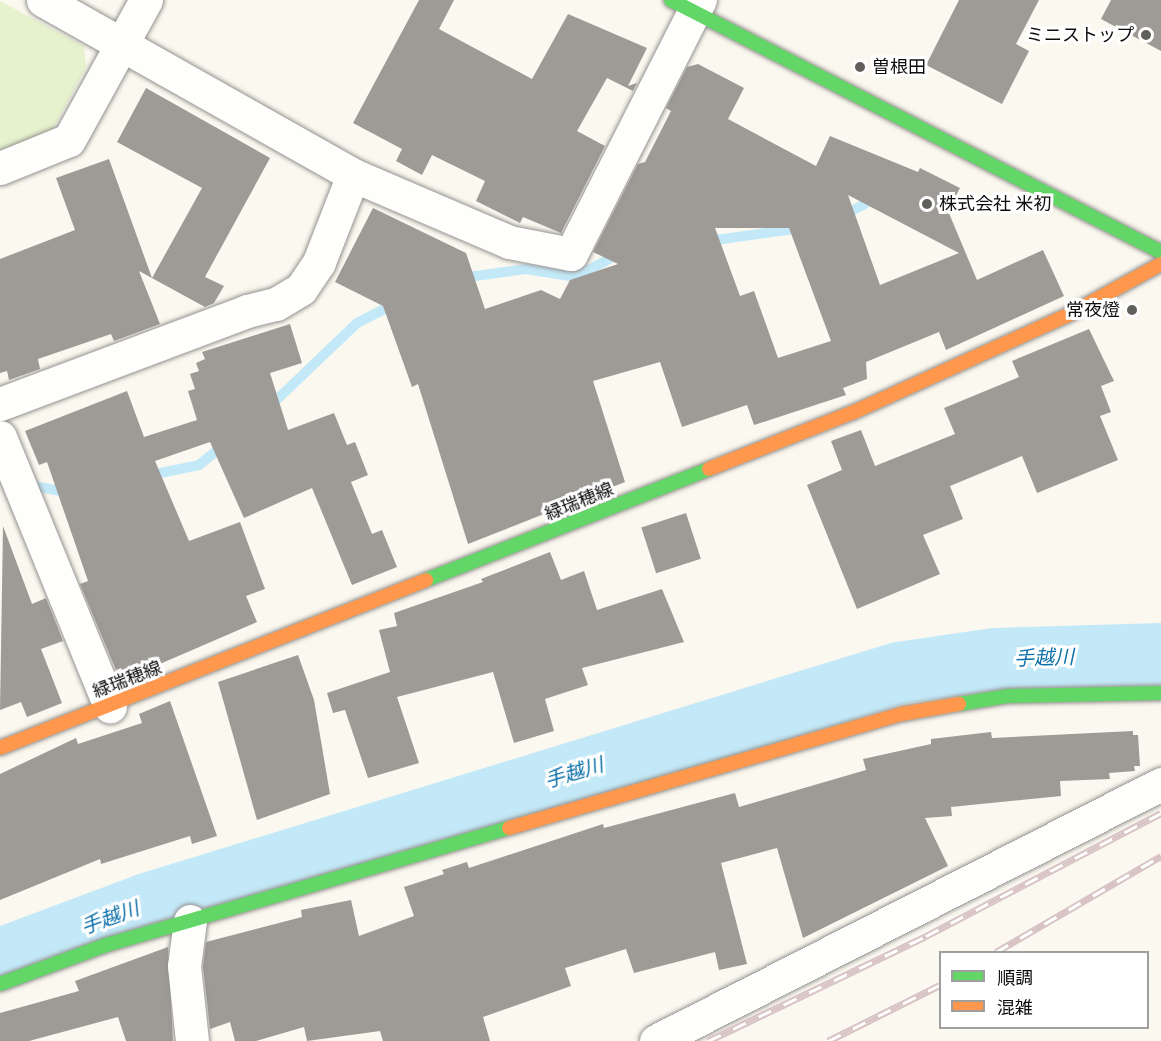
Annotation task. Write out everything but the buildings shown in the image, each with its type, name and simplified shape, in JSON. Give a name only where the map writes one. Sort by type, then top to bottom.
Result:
[{"type":"street","points":[[43,0],[126,43],[352,175],[509,242],[571,254],[689,4],[1161,252]]},
{"type":"street","points":[[0,168],[69,140],[126,43],[146,0]]},
{"type":"street","points":[[0,405],[247,310],[276,304],[301,289],[319,262],[352,175]]},
{"type":"street","name":"緑瑞穂線","points":[[0,748],[854,412],[1068,315],[1161,264]]},
{"type":"street","points":[[0,437],[110,706]]},
{"type":"street","points":[[0,984],[190,921],[902,714],[1008,696],[1161,693]]},
{"type":"street","points":[[656,1041],[1161,784]]},
{"type":"street","points":[[190,921],[184,966],[192,1041]]},
{"type":"green space","points":[[0,1],[84,46],[86,67],[52,131],[0,151]]},
{"type":"waterway","points":[[843,216],[866,203]]},
{"type":"waterway","points":[[708,241],[802,228]]},
{"type":"waterway","points":[[461,278],[526,269],[575,277],[621,253]]},
{"type":"waterway","points":[[268,408],[357,323],[396,303]]},
{"type":"waterway","points":[[146,476],[199,465],[224,445]]},
{"type":"waterway","points":[[33,486],[68,492]]},
{"type":"waterway","name":"手越川","points":[[0,959],[147,904],[899,673],[995,659],[1161,654]]},
{"type":"railway","points":[[708,1041],[926,936],[1161,813]]},
{"type":"railway","points":[[998,951],[1161,856]]},
{"type":"railway","points":[[828,1041],[939,986]]},
{"type":"traffic: fast","points":[[671,0],[1161,252]]},
{"type":"traffic: fast","points":[[426,580],[709,469]]},
{"type":"traffic: fast","points":[[959,704],[1008,696],[1161,693]]},
{"type":"traffic: fast","points":[[0,984],[106,945],[509,828]]},
{"type":"traffic: slow","points":[[709,469],[854,412],[1068,315],[1161,264]]},
{"type":"traffic: slow","points":[[0,748],[426,580]]},
{"type":"traffic: slow","points":[[509,828],[902,714],[959,704]]},
{"type":"place","name":"ミニストップ","points":[[1146,35]]},
{"type":"place","name":"曽根田","points":[[860,67]]},
{"type":"place","name":"株式会社 米初","points":[[927,204]]},
{"type":"place","name":"常夜燈","points":[[1132,310]]}]
